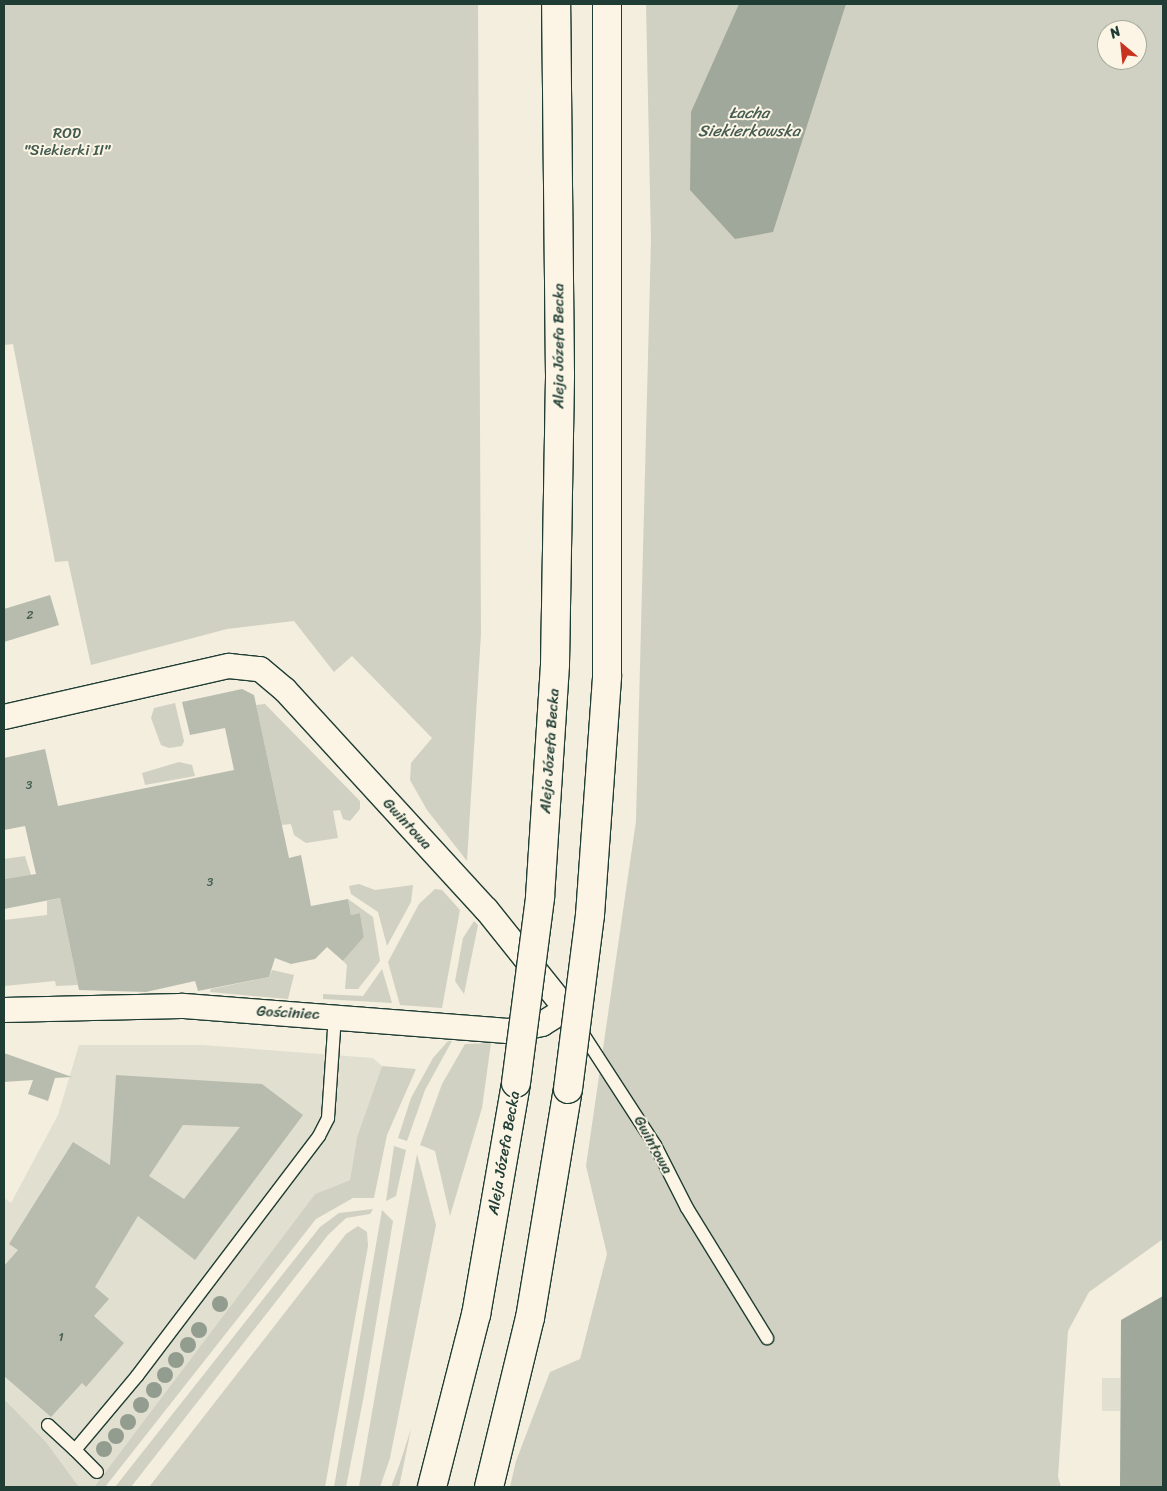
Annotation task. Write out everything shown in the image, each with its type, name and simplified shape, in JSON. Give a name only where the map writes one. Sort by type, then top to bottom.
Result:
[{"type":"main road","name":"Aleja Józefa Becka","points":[[432,1487],[476,1315],[516,1083],[540,897],[555,664],[560,375],[556,4]]},
{"type":"main road","points":[[489,1487],[530,1318],[568,1089],[590,915],[607,676],[607,4]]},
{"type":"street","name":"Gwintowa","points":[[4,717],[229,666],[260,670],[279,684],[486,909],[566,1009]]},
{"type":"street","name":"Gościniec","points":[[4,1010],[181,1006],[335,1016],[508,1032],[542,1024],[566,1009]]},
{"type":"lane","name":"Gwintowa","points":[[566,1009],[655,1144],[687,1208],[767,1338]]},
{"type":"lane","points":[[75,1450],[137,1376],[319,1136],[328,1118],[335,1016]]},
{"type":"lane","points":[[48,1425],[97,1472]]},
{"type":"shaded area","points":[[79,1045],[202,1045],[373,1058],[382,1066],[357,1137],[350,1180],[315,1194],[94,1487],[79,1487],[46,1442],[4,1399],[4,1198],[11,1203],[58,1115]]},
{"type":"shaded area","points":[[1102,1378],[1120,1378],[1120,1411],[1102,1411]]},
{"type":"green space","name":"ROD \"Siekierki II\"","points":[[4,4],[478,4],[481,634],[467,861],[427,810],[410,780],[411,763],[432,738],[352,656],[334,672],[294,621],[227,629],[91,665],[68,561],[55,562],[13,344],[4,345]]},
{"type":"green space","points":[[646,4],[1163,4],[1163,1239],[1089,1292],[1068,1331],[1058,1477],[1061,1487],[510,1487],[516,1461],[550,1372],[580,1359],[607,1254],[586,1166],[636,821],[651,240]]},
{"type":"green space","points":[[175,703],[184,741],[182,746],[169,748],[161,745],[151,718],[154,708]]},
{"type":"green space","points":[[265,704],[360,801],[360,809],[350,821],[343,819],[340,810],[333,811],[338,838],[306,843],[294,835],[291,824],[282,825],[256,705]]},
{"type":"green space","points":[[179,762],[192,765],[195,776],[145,785],[142,773]]},
{"type":"green space","points":[[25,856],[31,875],[4,879],[4,859]]},
{"type":"green space","points":[[359,884],[375,890],[413,885],[411,902],[387,946],[378,912],[351,894],[349,886]]},
{"type":"green space","points":[[435,889],[442,890],[460,910],[442,1008],[400,1005],[388,962],[419,904]]},
{"type":"green space","points":[[60,898],[78,985],[56,986],[55,981],[4,986],[4,920],[47,915],[47,901]]},
{"type":"green space","points":[[348,899],[373,917],[380,961],[358,989],[345,989],[347,965],[343,961],[364,937],[360,913],[351,915]]},
{"type":"green space","points":[[474,921],[478,925],[464,994],[455,981],[463,938]]},
{"type":"green space","points":[[382,969],[392,1003],[323,999],[323,994],[363,996]]},
{"type":"green space","points":[[272,970],[294,975],[288,999],[210,992],[211,989],[269,977]]},
{"type":"green space","points":[[448,1041],[452,1041],[425,1090],[407,1141],[398,1138],[411,1098],[433,1058]]},
{"type":"green space","points":[[491,1043],[482,1108],[450,1216],[435,1151],[420,1145],[442,1084],[465,1044]]},
{"type":"green space","points":[[382,1066],[416,1069],[387,1135],[374,1198],[353,1198],[316,1219],[105,1487],[94,1487],[315,1194],[350,1180],[357,1137]]},
{"type":"green space","points":[[394,1146],[406,1150],[396,1196],[386,1201]]},
{"type":"green space","points":[[417,1154],[436,1225],[390,1458],[380,1487],[359,1487]]},
{"type":"green space","points":[[373,1209],[370,1214],[346,1218],[328,1235],[131,1487],[115,1487],[320,1227],[339,1213]]},
{"type":"green space","points":[[382,1210],[393,1221],[364,1395],[346,1487],[334,1487]]},
{"type":"green space","points":[[358,1226],[367,1232],[368,1246],[325,1487],[149,1487],[346,1234]]},
{"type":"green space","points":[[4,1399],[46,1442],[79,1487],[4,1487]]},
{"type":"green space","points":[[411,1429],[399,1487],[391,1487],[399,1466]]},
{"type":"water","name":"Łacha Siekierkowska","points":[[739,4],[846,4],[773,232],[735,239],[690,190],[691,112]]},
{"type":"water","points":[[1163,1296],[1163,1487],[1120,1487],[1121,1320]]},
{"type":"building","points":[[50,595],[59,625],[4,642],[4,609]]},
{"type":"building","points":[[242,689],[254,695],[289,858],[301,855],[311,906],[348,899],[351,915],[360,913],[364,937],[343,961],[327,947],[315,959],[291,964],[275,958],[269,977],[198,991],[195,981],[146,992],[79,990],[60,898],[4,909],[4,879],[36,874],[25,826],[4,830],[4,758],[45,749],[58,806],[234,770],[225,728],[190,735],[182,702]]},
{"type":"building","points":[[4,1053],[72,1077],[55,1078],[48,1101],[28,1094],[33,1080],[4,1082]]},
{"type":"building","points":[[116,1075],[262,1084],[303,1115],[195,1260],[138,1216],[95,1287],[109,1299],[94,1316],[124,1343],[86,1387],[82,1383],[51,1417],[4,1376],[4,1266],[18,1250],[9,1244],[73,1142],[110,1165]],"holes":[[[183,1125],[240,1127],[184,1199],[149,1176]]]}]
